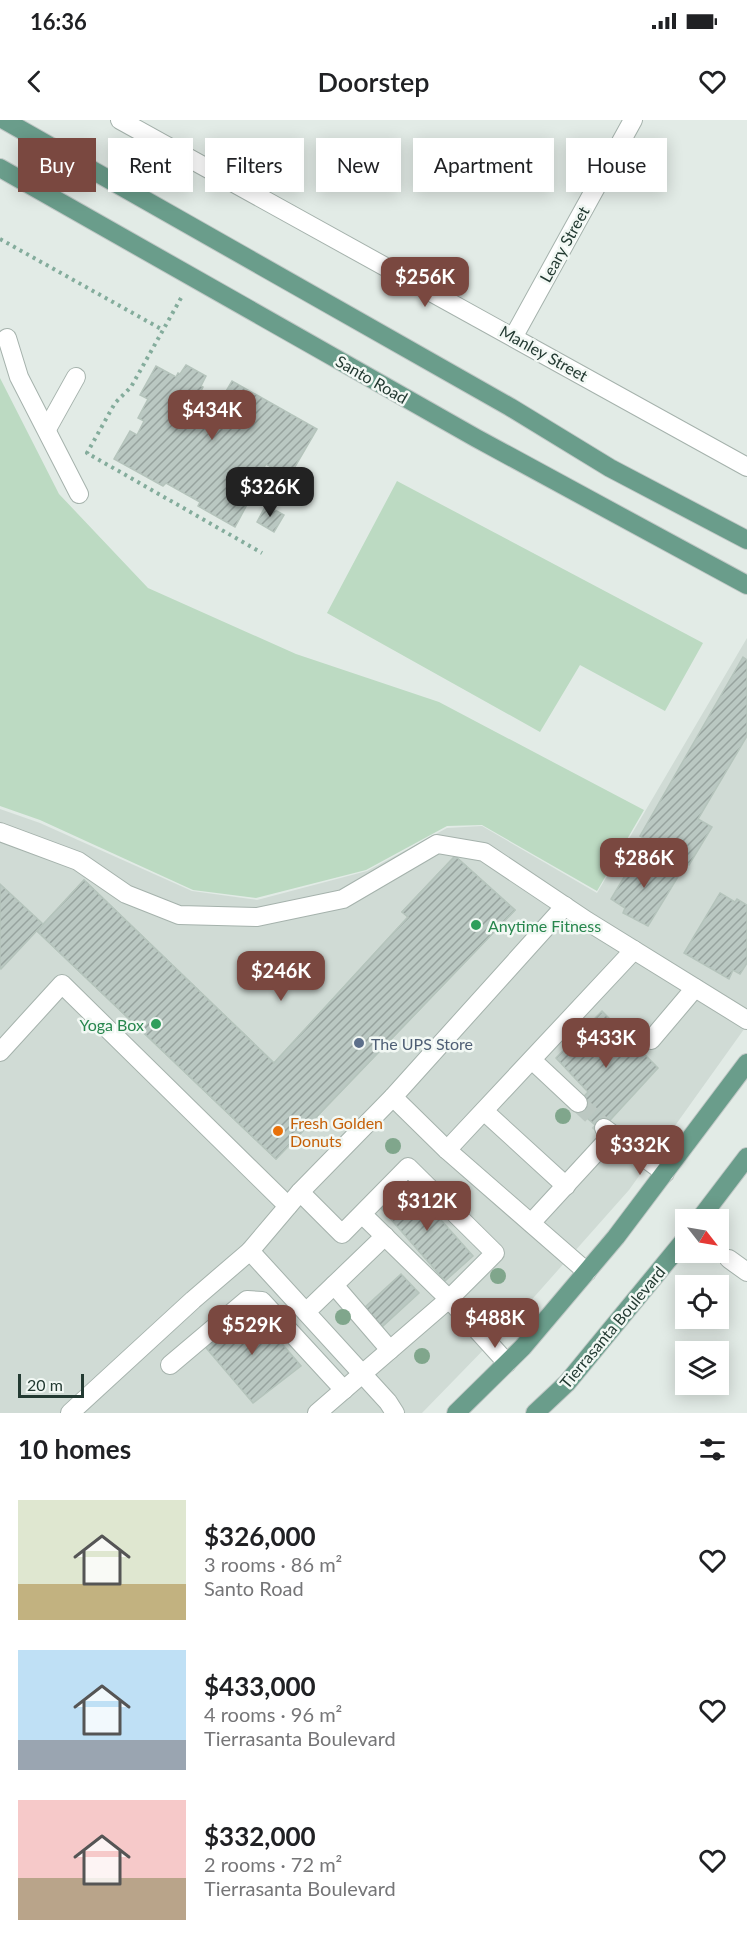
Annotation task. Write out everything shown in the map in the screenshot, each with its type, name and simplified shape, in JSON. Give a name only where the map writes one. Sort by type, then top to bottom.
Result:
[{"type":"main road","points":[[4,120],[500,401],[610,468],[747,540]]},
{"type":"main road","name":"Santo Road","points":[[0,168],[476,438],[747,585]]},
{"type":"main road","points":[[456,1413],[523,1347],[587,1272],[747,1063]]},
{"type":"main road","points":[[707,1209],[747,1157]]},
{"type":"main road","name":"Tierrasanta Boulevard","points":[[535,1413],[567,1383],[675,1252]]},
{"type":"street","name":"Manley Street","points":[[120,120],[747,467]]},
{"type":"street","name":"Leary Street","points":[[514,336],[633,120]]},
{"type":"street","points":[[7,338],[19,377],[79,494]]},
{"type":"street","points":[[46,429],[76,377]]},
{"type":"street","points":[[0,832],[78,861],[126,894],[179,915],[257,917],[343,899],[437,844],[484,852],[565,906],[747,1020]]},
{"type":"street","points":[[70,1413],[250,1251],[294,1199],[393,1097],[565,906]]},
{"type":"street","points":[[447,1150],[634,950]]},
{"type":"street","points":[[0,1052],[62,984],[294,1199],[342,1234],[408,1167],[495,1253],[449,1299],[317,1413]]},
{"type":"street","points":[[651,1040],[695,988]]},
{"type":"street","points":[[532,1059],[578,1103]]},
{"type":"street","points":[[393,1097],[447,1150],[587,1272]]},
{"type":"street","points":[[484,1111],[566,1186]]},
{"type":"street","points":[[531,1223],[566,1186],[608,1131],[665,1173]]},
{"type":"street","points":[[362,1214],[449,1299],[507,1363]]},
{"type":"street","points":[[306,1312],[385,1236]]},
{"type":"street","points":[[250,1251],[363,1374],[395,1413]]},
{"type":"street","points":[[729,1259],[747,1272]]},
{"type":"street","points":[[334,1285],[390,1350]]},
{"type":"street","points":[[170,1365],[247,1300],[261,1301],[344,1390]]},
{"type":"path","points":[[0,239],[163,330]]},
{"type":"path","points":[[181,298],[131,387],[116,403],[87,453],[262,553]]},
{"type":"shaded area","points":[[747,638],[747,1025],[629,1190],[527,1305],[422,1413],[0,1413],[0,809],[40,823],[192,891],[257,900],[367,871],[447,828],[482,826],[597,893]]},
{"type":"green space","points":[[0,378],[59,494],[148,588],[296,654],[439,702],[644,810],[597,891],[482,825],[447,826],[366,870],[256,898],[193,890],[40,820],[0,806]]},
{"type":"green space","points":[[397,481],[703,643],[665,711],[580,665],[540,732],[327,613]]},
{"type":"building","points":[[186,365],[206,376],[201,391],[213,398],[212,401],[218,405],[232,381],[317,429],[289,477],[266,464],[235,527],[198,506],[200,502],[166,483],[163,486],[114,459],[130,431],[137,435],[144,421],[138,418],[148,399],[140,395],[156,366],[176,377]]},
{"type":"building","points":[[266,505],[284,515],[274,532],[257,522]]},
{"type":"building","points":[[743,657],[747,660],[747,736],[698,819],[712,827],[689,865],[640,836]]},
{"type":"building","points":[[639,852],[679,875],[648,926],[623,913],[625,908],[611,899]]},
{"type":"building","points":[[455,856],[515,910],[276,1159],[37,931],[84,880],[274,1063],[408,917],[402,912]]},
{"type":"building","points":[[455,856],[515,910],[276,1159],[37,931],[84,880],[274,1063],[408,917],[402,912]]},
{"type":"building","points":[[0,884],[43,924],[1,969],[0,967]]},
{"type":"building","points":[[720,893],[735,902],[737,899],[747,905],[747,963],[740,974],[733,970],[729,979],[684,953]]},
{"type":"building","points":[[602,1011],[658,1068],[601,1130],[574,1107],[588,1092],[556,1058]]},
{"type":"building","points":[[408,1183],[473,1256],[445,1281],[381,1208]]},
{"type":"building","points":[[401,1274],[419,1293],[382,1327],[364,1308]]},
{"type":"building","points":[[254,1311],[301,1366],[253,1403],[202,1343],[228,1322],[233,1328]]},
{"type":"tunnel","points":[[578,1103],[604,1127]]},
{"type":"place","name":"Anytime Fitness","points":[[476,925]]},
{"type":"place","name":"Yoga Box","points":[[156,1024]]},
{"type":"place","name":"The UPS Store","points":[[359,1043]]},
{"type":"place","name":"Fresh Golden Donuts","points":[[278,1131]]}]
